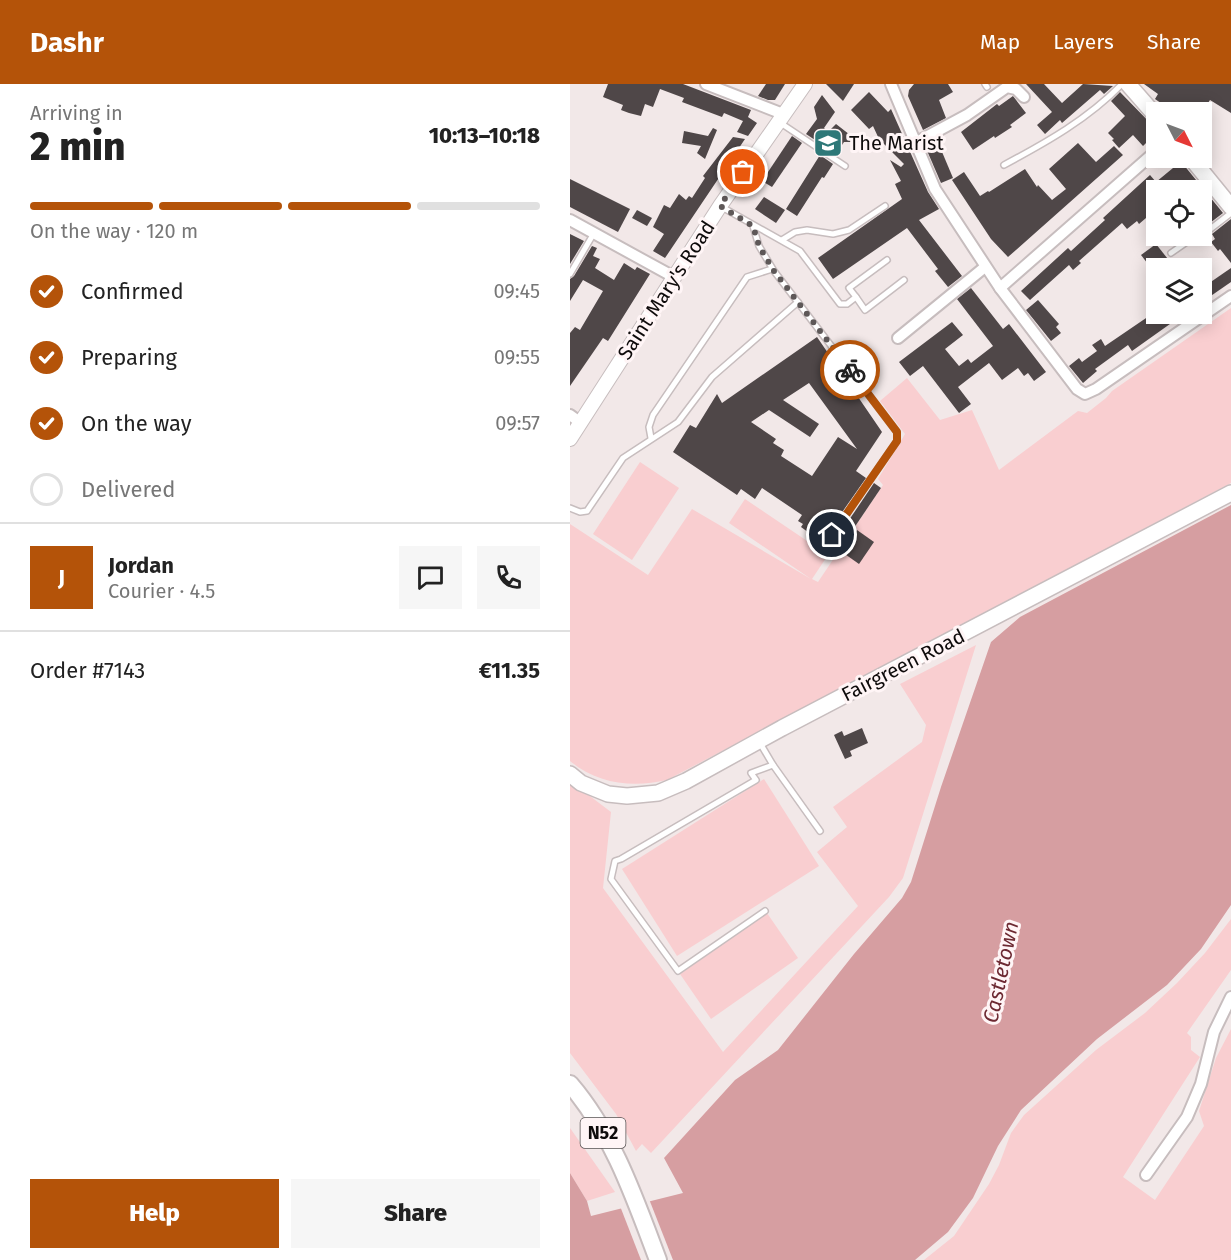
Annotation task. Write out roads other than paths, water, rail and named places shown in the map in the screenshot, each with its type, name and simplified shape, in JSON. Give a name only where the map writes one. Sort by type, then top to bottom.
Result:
[{"type":"main road","points":[[1128,84],[1146,105]]},
{"type":"main road","points":[[1199,168],[1231,207]]},
{"type":"main road","name":"Fairgreen Road","points":[[570,774],[581,783],[608,794],[627,796],[658,793],[686,781],[1231,493]]},
{"type":"main road","name":"N52","points":[[570,1084],[612,1149],[658,1260]]},
{"type":"street","points":[[706,84],[781,118]]},
{"type":"street","name":"Saint Mary's Road","points":[[570,439],[575,419],[805,84]]},
{"type":"street","points":[[893,84],[935,189],[1000,288],[1077,389],[1085,394],[1096,389],[1231,296]]},
{"type":"street","points":[[915,143],[967,116],[1007,87],[1016,89],[1024,97]]},
{"type":"street","points":[[1000,288],[1146,160]]},
{"type":"street","points":[[570,220],[674,277]]},
{"type":"street","points":[[897,338],[986,267]]},
{"type":"street","points":[[1146,1175],[1187,1117],[1201,1084],[1214,1032],[1231,997]]},
{"type":"lane","points":[[1005,165],[1074,126],[1122,84]]},
{"type":"lane","points":[[781,118],[844,166]]},
{"type":"lane","points":[[720,206],[800,251],[840,304],[847,304],[856,297]]},
{"type":"lane","points":[[782,240],[795,232],[807,230],[833,234],[849,230],[885,206]]},
{"type":"lane","points":[[1171,253],[1194,237],[1200,237],[1231,213]]},
{"type":"lane","points":[[753,226],[759,246],[772,269],[897,432],[897,441],[832,535]]},
{"type":"lane","points":[[570,274],[594,233]]},
{"type":"lane","points":[[887,260],[849,288],[865,310],[904,280]]},
{"type":"lane","points":[[651,438],[649,427],[653,415],[747,277],[772,269]]},
{"type":"lane","points":[[570,508],[580,512],[587,511],[623,458],[678,422],[712,377],[798,302]]},
{"type":"lane","points":[[759,741],[773,765],[820,831]]},
{"type":"lane","points":[[765,911],[678,971],[611,879],[615,861],[756,780],[751,773],[773,765]]},
{"type":"water","name":"Castletown","points":[[1231,505],[1231,905],[1201,949],[1167,985],[1097,1039],[1021,1110],[998,1146],[973,1198],[948,1232],[915,1260],[570,1260],[570,1173],[587,1201],[591,1216],[683,1193],[664,1158],[735,1080],[778,1050],[902,898],[911,882],[991,642],[1020,617]]},
{"type":"place","name":"The Marist","points":[[828,143]]}]
